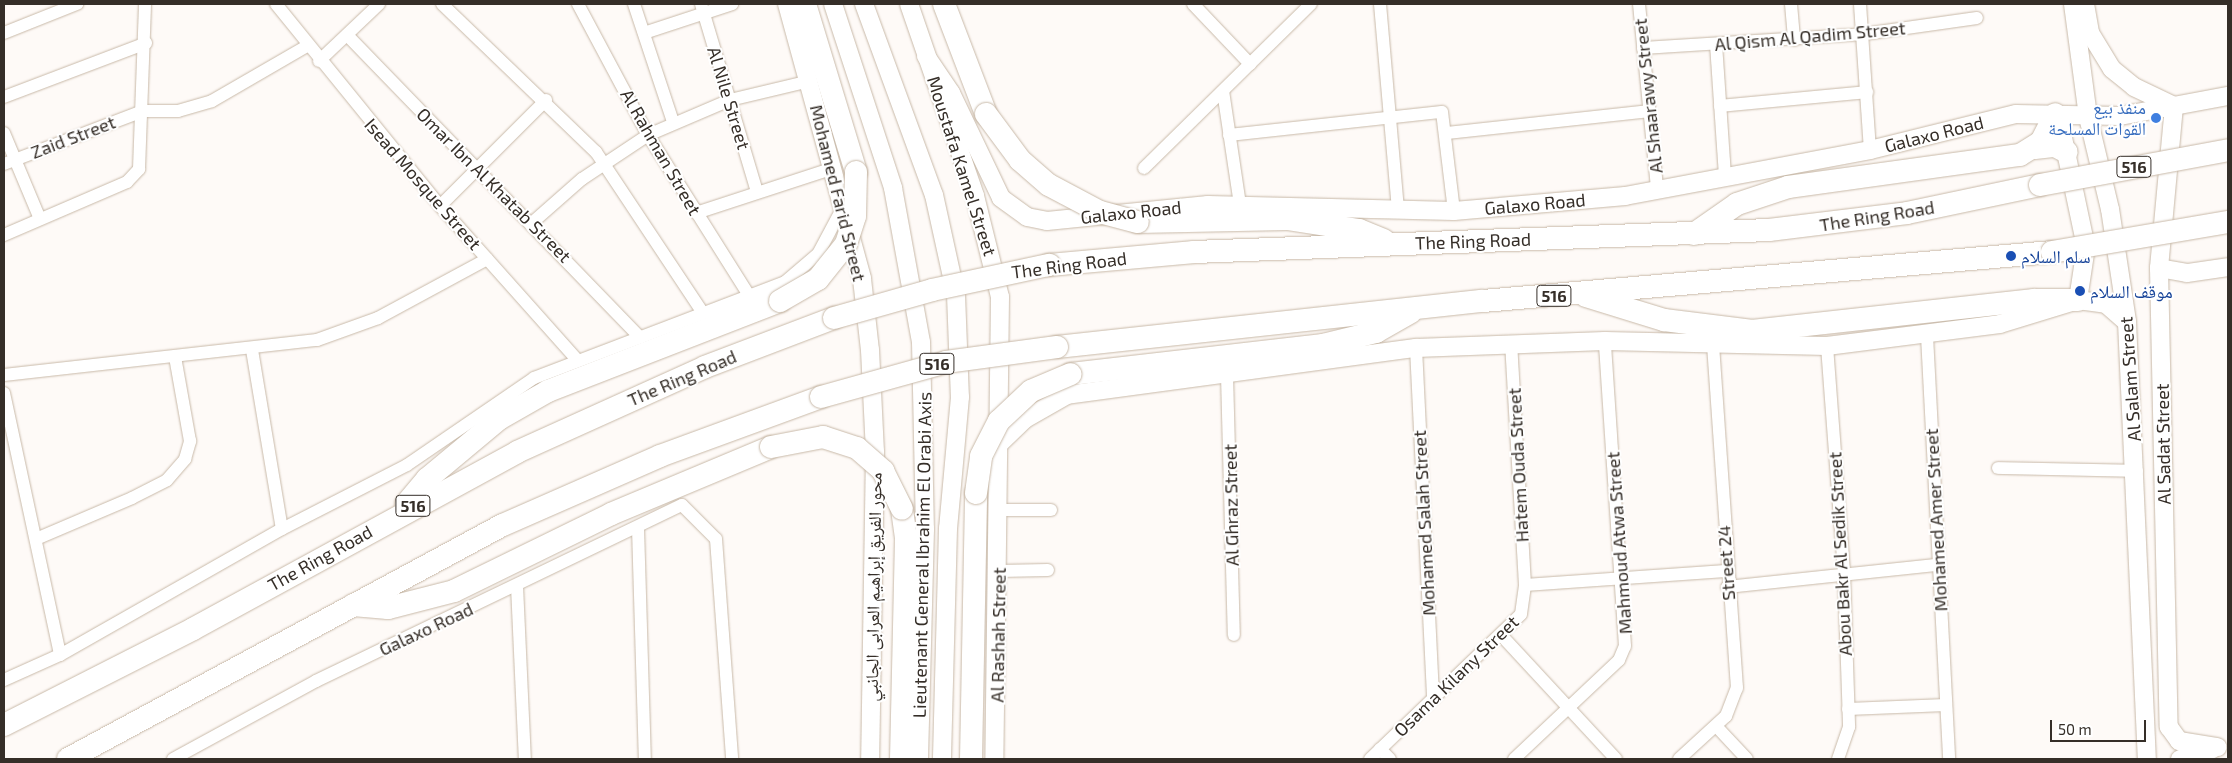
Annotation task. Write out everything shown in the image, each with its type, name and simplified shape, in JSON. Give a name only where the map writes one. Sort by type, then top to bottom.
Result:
[{"type":"highway","points":[[395,516],[458,453],[524,404],[599,368],[780,301],[818,279],[846,244],[856,216],[856,172],[805,4]]},
{"type":"highway","points":[[944,4],[986,114],[1020,160],[1049,185],[1100,212],[1138,222],[1294,220],[1359,230],[1392,243]]},
{"type":"highway","points":[[2034,148],[2046,136],[2056,114]]},
{"type":"highway","points":[[1694,234],[1737,204],[1788,186],[2012,157],[2034,148],[2055,146],[2067,152]]},
{"type":"highway","name":"The Ring Road","points":[[5,724],[193,629],[395,516],[606,410],[834,318],[932,290],[1049,265],[1194,252],[1392,243],[1694,234],[1861,221],[2228,150]]},
{"type":"highway","name":"516","points":[[68,759],[179,703],[353,605],[555,500],[822,397],[946,362],[1057,347],[1416,308],[2052,252],[2228,222]]},
{"type":"highway","points":[[1580,294],[1664,320],[1752,330],[2034,300],[2078,300]]},
{"type":"highway","points":[[971,759],[976,493],[981,456],[999,421],[1031,391],[1071,374],[1322,345],[1376,332],[1416,308]]},
{"type":"highway","points":[[353,605],[388,608],[454,591],[611,514],[772,447],[823,437],[857,448],[883,471],[902,509],[906,538],[901,759]]},
{"type":"street","points":[[4,33],[77,4]]},
{"type":"street","points":[[4,235],[134,176],[138,169],[143,111],[146,43],[145,4]]},
{"type":"street","name":"Isead Mosque Street","points":[[276,4],[319,61],[440,206],[577,360]]},
{"type":"street","points":[[319,61],[378,4]]},
{"type":"street","points":[[442,4],[546,100],[604,162],[703,313]]},
{"type":"street","name":"Al Rahman Street","points":[[578,4],[648,134],[750,297]]},
{"type":"street","points":[[634,4],[674,122]]},
{"type":"street","points":[[644,33],[702,8],[732,4]]},
{"type":"street","name":"Mohamed Farid Street","points":[[787,4],[844,204],[862,279],[874,415]]},
{"type":"street","name":"Lieutenant General Ibrahim El Orabi Axis","points":[[833,4],[893,188],[921,342],[925,529],[919,759]]},
{"type":"street","name":"Lieutenant General Ibrahim El Orabi Axis","points":[[864,4],[934,195],[956,295],[960,398],[948,528],[942,759]]},
{"type":"street","name":"Moustafa Kamel Street","points":[[910,4],[997,274],[1003,343],[1000,443],[1001,510]]},
{"type":"street","points":[[1193,4],[1250,64]]},
{"type":"street","points":[[1144,168],[1311,4]]},
{"type":"street","points":[[1380,4],[1398,211]]},
{"type":"street","name":"Al Shaarawy Street","points":[[1639,4],[1648,112],[1657,189]]},
{"type":"street","points":[[1792,4],[1794,40]]},
{"type":"street","points":[[1860,4],[1864,34],[1870,150]]},
{"type":"street","name":"Al Salam Street","points":[[2073,4],[2088,117],[2110,209],[2126,322],[2137,471],[2147,759]]},
{"type":"street","points":[[2085,4],[2090,33],[2112,69],[2134,87],[2174,106]]},
{"type":"street","name":"Al Nile Street","points":[[702,8],[757,192]]},
{"type":"street","name":"Al Qism Al Qadim Street","points":[[1643,48],[1794,40],[1864,34],[1977,18]]},
{"type":"street","name":"Omar Ibn Al Khatab Street","points":[[347,35],[533,222],[640,337]]},
{"type":"street","points":[[4,97],[146,43]]},
{"type":"street","points":[[1716,44],[1725,176]]},
{"type":"street","points":[[143,111],[178,111],[212,101],[307,46]]},
{"type":"street","name":"Galaxo Road","points":[[926,56],[951,93],[994,190],[1026,217],[1057,221],[1140,209],[1240,205],[1398,211],[1454,211],[1625,196],[1870,150],[2016,114],[2056,114],[2088,117],[2174,106],[2228,96]]},
{"type":"street","points":[[533,222],[604,162],[648,134],[730,100],[810,82]]},
{"type":"street","points":[[1223,92],[1240,205]]},
{"type":"street","points":[[1720,106],[1867,92]]},
{"type":"street","points":[[440,206],[546,100]]},
{"type":"street","name":"Al Sadat Street","points":[[2174,106],[2159,268],[2171,732],[2179,741],[2223,747]]},
{"type":"street","name":"Zaid Street","points":[[9,162],[143,111]]},
{"type":"street","points":[[1229,135],[1442,112],[1447,133],[1454,211]]},
{"type":"street","points":[[1447,133],[1648,112]]},
{"type":"street","points":[[2056,114],[2067,152],[2086,247],[2078,300]]},
{"type":"street","points":[[4,133],[9,162],[40,219]]},
{"type":"street","points":[[696,213],[834,168]]},
{"type":"street","points":[[4,680],[60,655],[282,529],[407,466],[518,387],[577,360],[750,297],[785,282],[809,265],[831,237],[844,204]]},
{"type":"street","points":[[4,376],[252,350],[317,340],[359,327],[487,259]]},
{"type":"street","points":[[2159,268],[2187,273],[2228,267]]},
{"type":"street","points":[[1000,443],[1038,409],[1067,395],[1228,375],[1416,348],[1605,341],[1827,346],[1927,336],[2000,324],[2078,300],[2106,304],[2126,322]]},
{"type":"street","name":"Mohamed Amer Street","points":[[1927,336],[1949,759]]},
{"type":"street","name":"Mahmoud Atwa Street","points":[[1514,759],[1623,654],[1622,580],[1605,341]]},
{"type":"street","name":"Street 24","points":[[1678,759],[1716,726],[1734,703],[1737,688],[1727,587],[1713,343]]},
{"type":"street","name":"Hatem Ouda Street","points":[[1511,345],[1525,585]]},
{"type":"street","name":"Abou Bakr Al Sedik Street","points":[[1827,346],[1844,573],[1848,709],[1846,746],[1838,759]]},
{"type":"street","name":"Mohamed Salah Street","points":[[1416,348],[1433,699]]},
{"type":"street","points":[[252,350],[282,529]]},
{"type":"street","points":[[36,540],[132,498],[167,480],[185,459],[190,442],[175,357]]},
{"type":"street","name":"Al Ghraz Street","points":[[1228,375],[1234,635]]},
{"type":"street","points":[[4,393],[60,655]]},
{"type":"street","name":"محور الفريق إبراهيم العرابى الجانبي","points":[[870,759],[874,415]]},
{"type":"street","points":[[1998,468],[2137,471]]},
{"type":"street","name":"Galaxo Road","points":[[173,759],[316,681],[638,528],[682,505],[716,539],[732,759]]},
{"type":"street","points":[[1001,510],[1051,510]]},
{"type":"street","name":"Al Rashah Street","points":[[994,759],[1001,510]]},
{"type":"street","points":[[638,528],[645,759]]},
{"type":"street","points":[[1727,587],[1844,573],[1938,565]]},
{"type":"street","points":[[999,571],[1048,570]]},
{"type":"street","points":[[1525,585],[1622,580],[1726,571]]},
{"type":"street","name":"Osama Kilany Street","points":[[1370,759],[1502,636],[1521,614],[1525,585]]},
{"type":"street","points":[[517,586],[525,759]]},
{"type":"street","points":[[2142,618],[2168,656]]},
{"type":"street","points":[[1502,636],[1616,759]]},
{"type":"street","points":[[1848,709],[1946,705]]},
{"type":"street","points":[[1716,726],[1747,759]]},
{"type":"street","points":[[2180,759],[2223,747]]},
{"type":"street","points":[[1380,749],[1390,759]]},
{"type":"place","name":"منفذ بيع القوات المسلحة","points":[[2156,118]]},
{"type":"place","name":"سلم السلام","points":[[2011,256]]},
{"type":"place","name":"موقف السلام","points":[[2080,291]]}]
